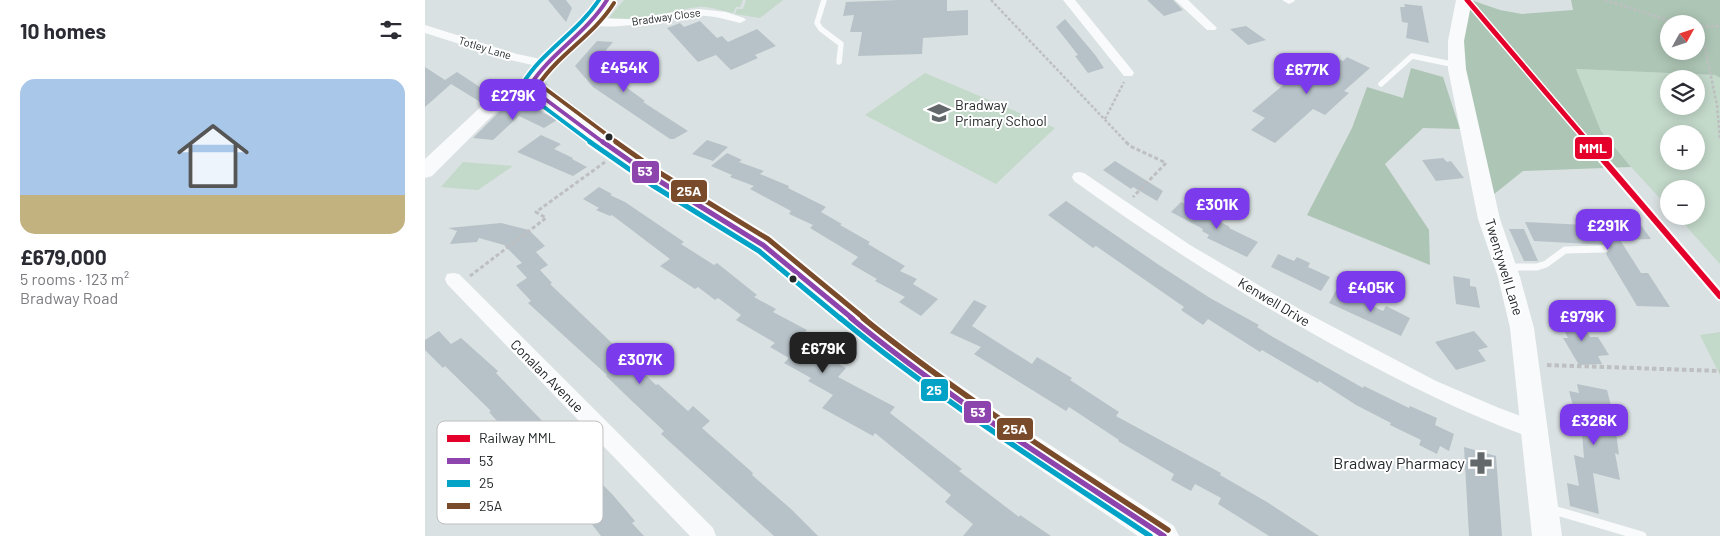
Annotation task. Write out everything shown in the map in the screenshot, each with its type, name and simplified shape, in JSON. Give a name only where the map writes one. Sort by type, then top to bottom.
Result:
[{"type":"main road","points":[[425,171],[492,106],[513,93],[529,88],[536,73],[592,22],[602,10],[607,0]]},
{"type":"main road","name":"Twentywell Lane","points":[[1464,0],[1456,40],[1456,65],[1489,220],[1505,267],[1522,328],[1547,536]]},
{"type":"main road","points":[[529,88],[554,104],[577,124],[656,179],[763,245],[795,269],[889,349],[1000,427],[1164,536]]},
{"type":"street","points":[[1069,0],[1128,73]]},
{"type":"street","points":[[1181,0],[1211,28]]},
{"type":"street","name":"Bradway Close","points":[[592,22],[630,22],[691,11],[726,14],[740,20]]},
{"type":"street","name":"Totley Lane","points":[[425,29],[514,57],[546,64]]},
{"type":"street","name":"Kenwell Drive","points":[[1079,177],[1123,208],[1233,278],[1320,330],[1445,394],[1504,420],[1535,430]]},
{"type":"street","name":"Conalan Avenue","points":[[456,282],[592,421]]},
{"type":"street","name":"Conalan Avenue","points":[[603,432],[705,536]]},
{"type":"lane","points":[[825,0],[817,23],[821,29],[841,44],[839,62]]},
{"type":"lane","points":[[1381,84],[1411,56],[1456,65]]},
{"type":"lane","points":[[1505,267],[1537,267],[1546,264],[1565,250],[1604,248]]},
{"type":"lane","points":[[1544,508],[1642,536]]},
{"type":"path","points":[[991,0],[1130,146],[1167,163],[1123,208]]},
{"type":"path","points":[[1605,0],[1660,17]]},
{"type":"path","points":[[1705,28],[1720,26]]},
{"type":"path","points":[[1705,47],[1717,105],[1720,140]]},
{"type":"path","points":[[1105,119],[1128,73]]},
{"type":"path","points":[[456,282],[546,218],[536,212],[618,153]]},
{"type":"path","points":[[1526,364],[1720,371]]},
{"type":"green space","points":[[624,0],[743,0],[740,7],[736,7],[733,13],[698,7],[630,20],[609,18]]},
{"type":"green space","points":[[746,0],[783,0],[760,18],[735,14],[737,9],[743,9]]},
{"type":"green space","points":[[1471,0],[1500,10],[1522,14],[1573,10],[1571,0],[1720,0],[1720,78],[1715,75],[1705,75],[1705,70],[1660,70],[1660,73],[1576,69],[1601,131],[1631,167],[1523,171],[1493,195],[1471,106],[1462,46]]},
{"type":"green space","points":[[1411,68],[1443,77],[1460,129],[1423,128],[1385,164],[1429,230],[1430,265],[1307,215],[1352,128],[1367,87],[1403,98]]},
{"type":"green space","points":[[1576,69],[1660,73],[1660,115],[1705,115],[1705,75],[1715,75],[1720,78],[1720,264],[1685,225],[1705,225],[1705,180],[1660,180],[1660,198],[1601,131]]},
{"type":"green space","points":[[925,73],[1055,128],[996,184],[865,115]]},
{"type":"green space","points":[[463,162],[513,166],[478,190],[441,187]]},
{"type":"green space","points":[[1720,332],[1720,375],[1700,335]]},
{"type":"building","points":[[548,0],[566,0],[572,8],[566,22]]},
{"type":"building","points":[[947,0],[947,11],[968,10],[968,35],[923,38],[922,54],[858,56],[862,32],[850,32],[854,15],[843,16],[846,2]]},
{"type":"building","points":[[1147,0],[1173,0],[1183,10],[1164,16]]},
{"type":"building","points":[[1404,4],[1422,6],[1429,43],[1406,38],[1408,23],[1402,22],[1400,7],[1405,7]]},
{"type":"building","points":[[1065,19],[1104,68],[1088,73],[1075,56],[1078,55],[1056,27]]},
{"type":"building","points":[[700,21],[717,38],[722,36],[728,42],[757,29],[776,46],[755,55],[758,58],[731,70],[716,55],[698,62],[667,28],[680,23],[684,27]]},
{"type":"building","points":[[1246,26],[1266,40],[1248,45],[1230,29]]},
{"type":"building","points":[[597,41],[613,42],[596,62],[608,74],[645,101],[643,102],[688,131],[674,139],[670,139],[593,87],[575,66]]},
{"type":"building","points":[[1331,55],[1343,61],[1347,57],[1370,68],[1344,91],[1349,93],[1325,115],[1313,109],[1275,143],[1251,130],[1265,118],[1252,111],[1310,63],[1317,66]]},
{"type":"building","points":[[425,67],[445,80],[457,72],[492,95],[482,103],[451,84],[425,107]]},
{"type":"building","points":[[527,104],[557,120],[544,128],[519,116],[493,140],[473,138],[500,111],[511,105],[524,107]]},
{"type":"building","points":[[541,135],[561,144],[554,149],[587,167],[573,176],[517,152]]},
{"type":"building","points":[[707,140],[728,147],[713,161],[692,154]]},
{"type":"building","points":[[727,153],[742,160],[739,162],[764,171],[760,174],[789,186],[788,188],[826,207],[821,212],[870,242],[868,244],[905,266],[900,271],[917,279],[913,284],[938,299],[921,316],[899,302],[905,297],[875,281],[877,279],[851,264],[858,257],[810,228],[813,225],[789,214],[791,211],[750,189],[754,186],[730,177],[732,175],[711,166]]},
{"type":"building","points":[[1443,158],[1447,162],[1451,161],[1464,178],[1436,181],[1422,160]]},
{"type":"building","points":[[1115,161],[1163,191],[1157,201],[1133,187],[1131,189],[1103,170]]},
{"type":"building","points":[[599,187],[625,202],[684,242],[681,244],[714,265],[717,263],[757,295],[754,297],[776,309],[773,312],[807,330],[799,338],[827,353],[824,356],[846,368],[838,377],[895,407],[890,413],[962,469],[959,471],[1019,517],[1020,515],[1051,536],[963,536],[973,524],[945,502],[951,495],[875,433],[873,436],[822,408],[833,395],[808,381],[811,378],[784,363],[789,358],[770,347],[775,343],[736,320],[741,315],[718,298],[715,300],[698,287],[695,289],[660,266],[670,259],[612,215],[610,216],[596,210],[599,208],[583,199]]},
{"type":"building","points":[[1066,201],[1159,265],[1210,298],[1259,325],[1257,327],[1273,337],[1363,388],[1364,386],[1409,408],[1410,406],[1437,418],[1435,425],[1454,434],[1449,451],[1440,446],[1437,454],[1419,445],[1421,440],[1390,425],[1391,423],[1356,405],[1319,381],[1318,383],[1262,350],[1260,352],[1208,319],[1203,325],[1181,310],[1184,307],[1096,246],[1093,248],[1048,215]]},
{"type":"building","points":[[1181,202],[1258,242],[1247,257],[1207,238],[1209,235],[1202,231],[1203,229],[1171,212]]},
{"type":"building","points":[[1620,216],[1624,221],[1638,221],[1651,239],[1620,240],[1641,273],[1648,273],[1670,307],[1637,306],[1606,254],[1609,249],[1607,245],[1534,241],[1525,222],[1586,225],[1584,221],[1601,221],[1598,217]]},
{"type":"building","points":[[501,223],[529,230],[545,246],[536,252],[548,265],[540,270],[552,283],[550,284],[656,385],[658,384],[688,411],[693,406],[710,421],[702,428],[753,473],[752,475],[791,509],[818,536],[774,536],[661,434],[664,431],[607,375],[528,303],[531,301],[516,285],[527,278],[516,266],[522,263],[504,245],[479,238],[477,242],[450,244],[457,231],[448,228]]},
{"type":"building","points":[[1509,229],[1524,229],[1538,261],[1524,261]]},
{"type":"building","points":[[1278,254],[1294,261],[1297,257],[1310,263],[1308,267],[1330,277],[1321,291],[1271,267]]},
{"type":"building","points":[[1453,276],[1470,279],[1470,286],[1476,287],[1480,308],[1456,304]]},
{"type":"building","points":[[1337,289],[1383,311],[1386,306],[1410,318],[1401,336],[1329,303]]},
{"type":"building","points":[[974,300],[987,306],[972,326],[1032,364],[1037,357],[1072,378],[1070,380],[1119,412],[1116,416],[1221,473],[1220,475],[1267,502],[1319,536],[1269,536],[1218,504],[1221,498],[1195,484],[1191,491],[1171,480],[1174,474],[1118,441],[1069,407],[1066,411],[974,354],[981,347],[950,333]]},
{"type":"building","points":[[1557,317],[1579,317],[1590,337],[1598,337],[1609,355],[1598,356],[1602,364],[1579,365],[1563,338],[1568,338]]},
{"type":"building","points":[[439,331],[451,344],[461,338],[498,371],[496,373],[542,421],[497,421],[489,412],[491,411],[445,366],[443,368],[425,350],[425,340]]},
{"type":"building","points":[[1474,331],[1488,347],[1478,350],[1486,361],[1456,370],[1435,342]]},
{"type":"building","points":[[1577,384],[1607,390],[1614,417],[1619,455],[1615,453],[1620,480],[1593,473],[1599,514],[1570,506],[1567,483],[1579,486],[1574,455],[1584,458],[1580,408],[1573,406],[1569,391],[1579,393]]},
{"type":"building","points":[[1464,447],[1496,456],[1502,536],[1469,536]]},
{"type":"building","points":[[603,485],[635,521],[632,523],[644,536],[601,536],[592,524],[603,524]]},
{"type":"rail line","name":"MML","points":[[1467,0],[1720,296]]},
{"type":"transit line","name":"25","points":[[599,0],[581,23],[529,72],[522,85],[524,92],[573,130],[652,185],[759,251],[885,355],[988,428],[1150,536]]},
{"type":"transit line","name":"53","points":[[607,0],[599,13],[547,63],[529,87],[542,95],[577,124],[656,179],[763,245],[889,349],[992,422],[1164,536]]},
{"type":"transit line","name":"25A","points":[[614,3],[597,27],[555,63],[539,84],[582,118],[660,173],[768,239],[894,343],[996,416],[1168,530]]},
{"type":"place","name":"Bradway Primary School","points":[[939,113]]},
{"type":"place","name":"Bradway Pharmacy","points":[[1481,463]]}]
